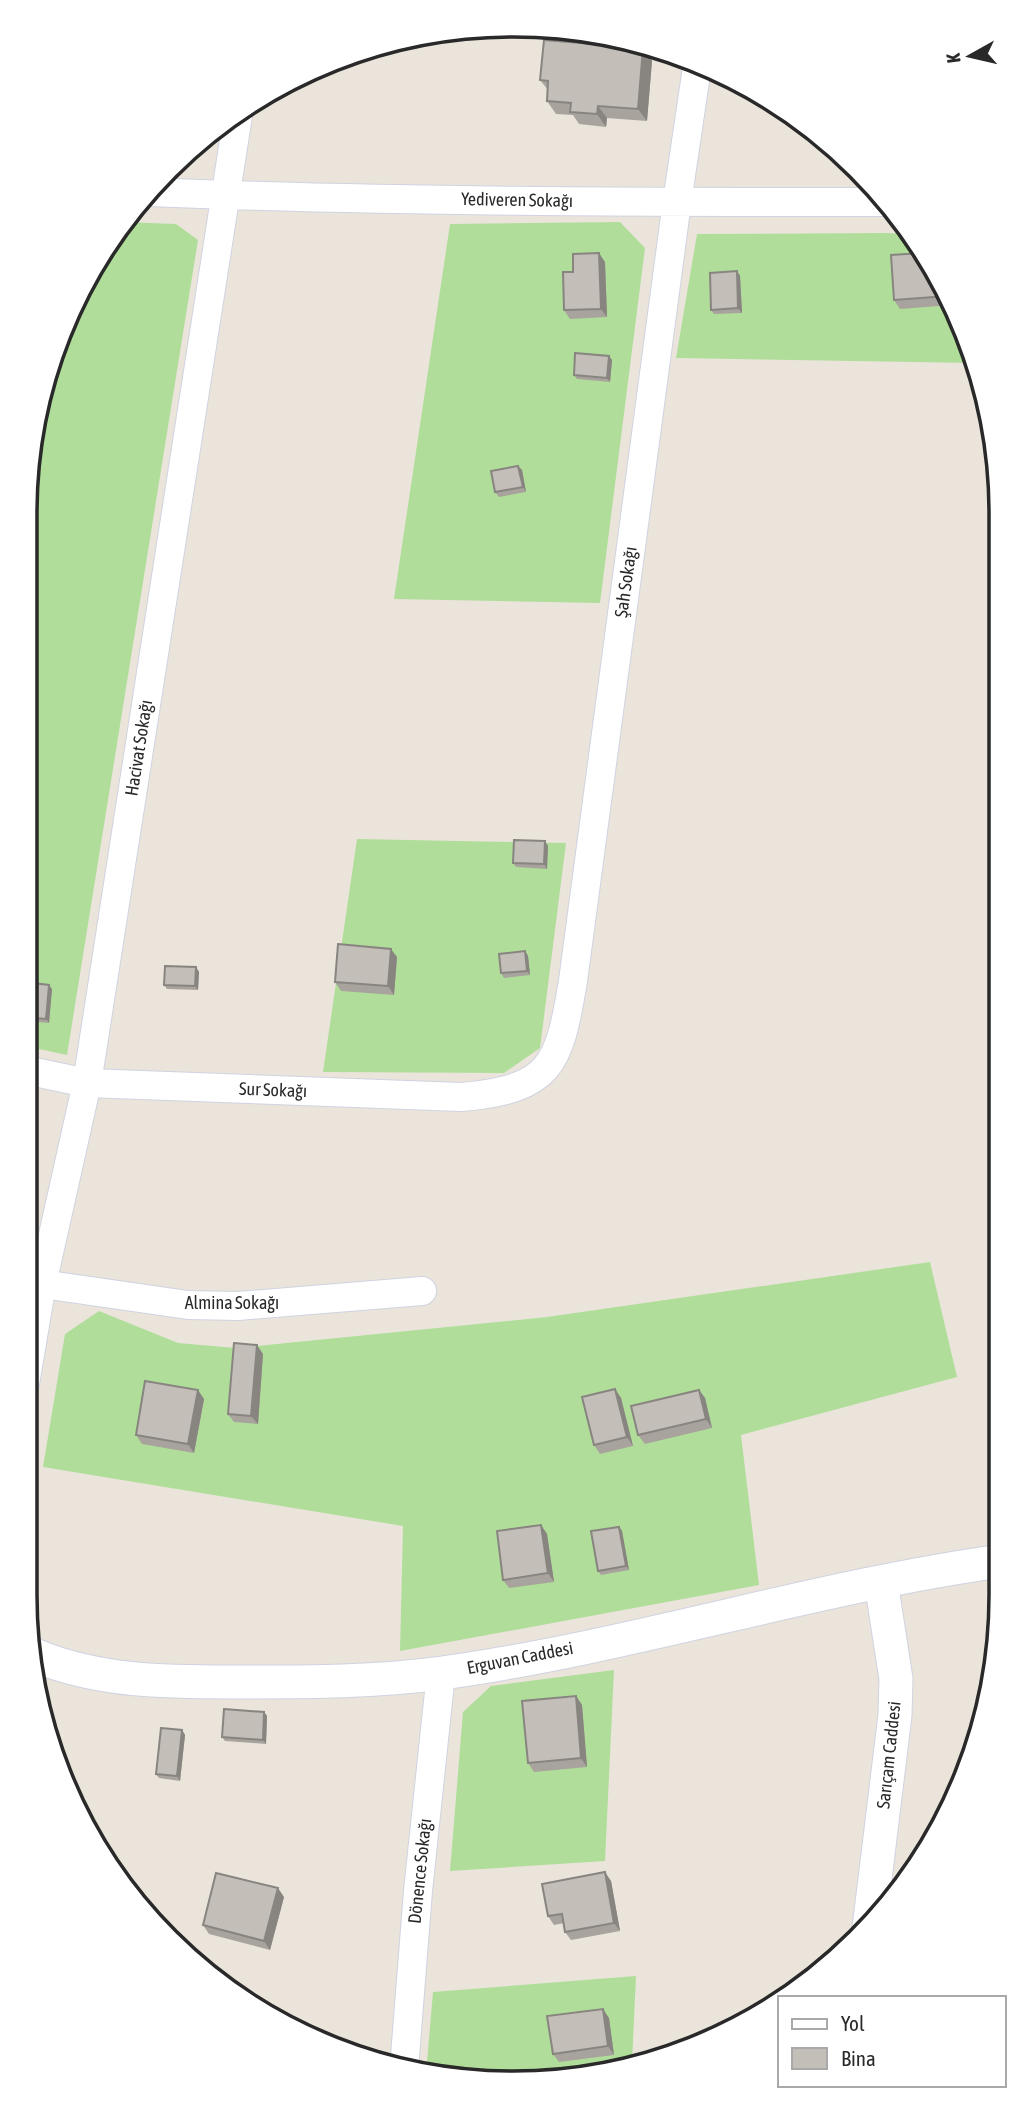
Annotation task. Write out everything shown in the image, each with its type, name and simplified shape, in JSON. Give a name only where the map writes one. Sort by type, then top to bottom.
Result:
[{"type":"street","name":"Şah Sokağı","points":[[521,1086],[542,1074],[557,1053],[569,1008],[696,74]]},
{"type":"street","name":"Hacivat Sokağı","points":[[37,1316],[87,1083],[236,126]]},
{"type":"street","name":"Yediveren Sokağı","points":[[161,193],[677,202],[874,202]]},
{"type":"street","name":"Sur Sokağı","points":[[37,1073],[87,1083],[461,1097],[493,1095],[521,1086]]},
{"type":"street","name":"Almina Sokağı","points":[[43,1284],[188,1305],[238,1306],[422,1291]]},
{"type":"street","name":"Erguvan Caddesi","points":[[41,1657],[86,1672],[125,1679],[182,1682],[326,1682],[441,1673],[607,1642],[881,1582],[989,1563]]},
{"type":"street","name":"Sarıçam Caddesi","points":[[871,1909],[895,1715],[896,1679],[881,1582]]},
{"type":"street","name":"Dönence Sokağı","points":[[405,2058],[418,1891],[441,1673]]},
{"type":"green space","points":[[135,222],[176,224],[198,240],[67,1055],[37,1049],[37,513],[41,451],[62,360],[86,302],[117,248]]},
{"type":"green space","points":[[620,222],[645,248],[600,603],[394,599],[450,224]]},
{"type":"green space","points":[[899,233],[940,302],[965,363],[676,358],[697,234]]},
{"type":"green space","points":[[357,839],[566,843],[540,1048],[504,1073],[323,1072]]},
{"type":"green space","points":[[930,1262],[957,1377],[741,1435],[759,1585],[400,1651],[403,1526],[43,1467],[65,1334],[99,1311],[178,1343],[236,1348],[547,1317]]},
{"type":"green space","points":[[614,1670],[605,1861],[450,1871],[463,1712],[491,1686]]},
{"type":"green space","points":[[636,1976],[632,2056],[544,2070],[482,2070],[427,2063],[433,1992]]},
{"type":"building","points":[[544,40],[594,44],[642,55],[638,109],[598,106],[597,114],[570,112],[571,103],[547,101],[548,81],[540,80]]},
{"type":"building","points":[[599,253],[601,309],[564,310],[563,272],[573,272],[573,254]]},
{"type":"building","points":[[912,254],[937,297],[894,300],[891,255]]},
{"type":"building","points":[[737,271],[738,308],[711,310],[710,273]]},
{"type":"building","points":[[575,353],[609,356],[607,378],[574,375]]},
{"type":"building","points":[[518,466],[523,487],[495,492],[491,471]]},
{"type":"building","points":[[514,840],[545,841],[544,864],[513,863]]},
{"type":"building","points":[[338,944],[391,949],[388,986],[335,982]]},
{"type":"building","points":[[525,951],[527,971],[501,973],[499,954]]},
{"type":"building","points":[[165,966],[196,967],[195,986],[164,985]]},
{"type":"building","points":[[37,984],[49,985],[46,1019],[37,1018]]},
{"type":"building","points":[[234,1343],[257,1345],[251,1416],[228,1414]]},
{"type":"building","points":[[145,1381],[198,1390],[188,1444],[136,1435]]},
{"type":"building","points":[[615,1389],[627,1437],[594,1445],[582,1397]]},
{"type":"building","points":[[699,1390],[706,1419],[638,1435],[631,1406]]},
{"type":"building","points":[[541,1525],[548,1573],[503,1580],[497,1531]]},
{"type":"building","points":[[619,1527],[626,1566],[598,1571],[591,1531]]},
{"type":"building","points":[[576,1696],[581,1758],[528,1763],[522,1701]]},
{"type":"building","points":[[224,1709],[264,1712],[263,1740],[222,1737]]},
{"type":"building","points":[[161,1728],[182,1730],[177,1776],[156,1774]]},
{"type":"building","points":[[605,1872],[614,1923],[565,1932],[562,1914],[548,1916],[542,1884]]},
{"type":"building","points":[[216,1873],[278,1888],[264,1941],[203,1925]]},
{"type":"building","points":[[603,2009],[608,2046],[553,2054],[547,2016]]}]
